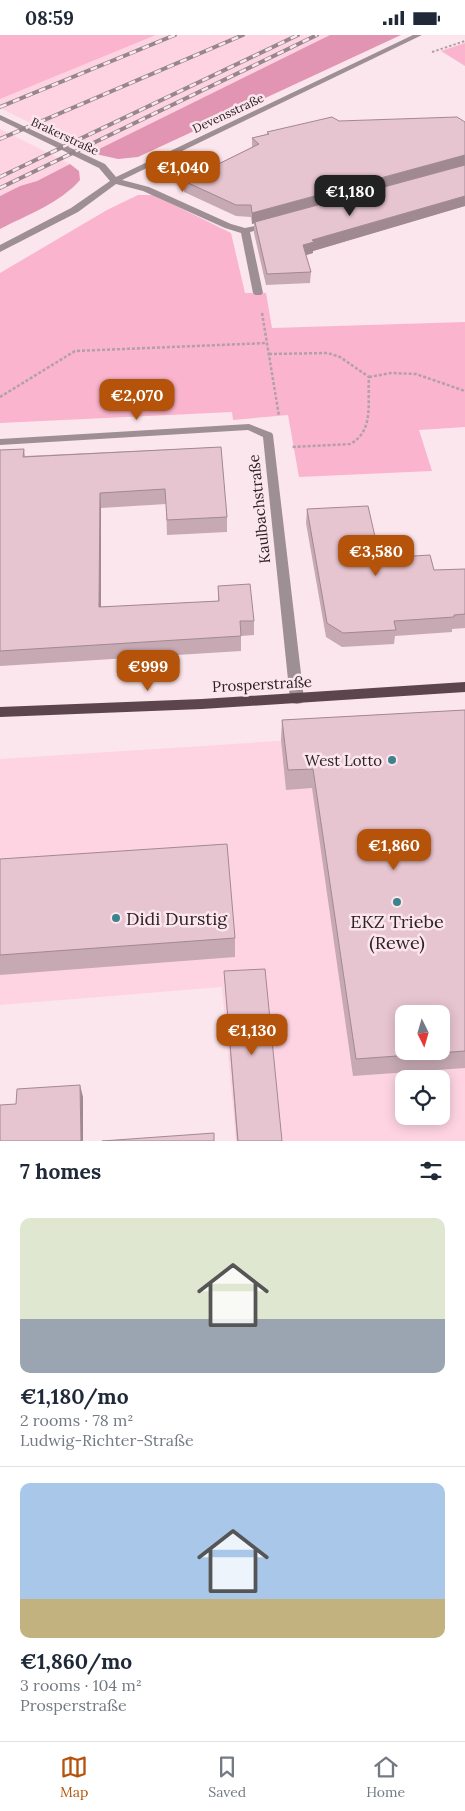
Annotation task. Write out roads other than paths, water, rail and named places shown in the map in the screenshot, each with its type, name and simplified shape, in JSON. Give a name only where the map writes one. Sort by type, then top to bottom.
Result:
[{"type":"main road","name":"Prosperstraße","points":[[0,712],[297,699],[465,687]]},
{"type":"street","name":"Devensstraße","points":[[0,249],[87,202],[102,193],[114,181],[419,35]]},
{"type":"street","name":"Brakerstraße","points":[[0,117],[102,166],[114,181]]},
{"type":"street","points":[[114,181],[146,189],[228,227],[245,231],[284,220]]},
{"type":"street","points":[[245,231],[258,293]]},
{"type":"street","name":"Kaulbachstraße","points":[[0,441],[249,427],[268,435],[297,699]]},
{"type":"railway","points":[[0,107],[175,35]]},
{"type":"railway","points":[[0,139],[243,35]]},
{"type":"railway","points":[[0,177],[298,35]]},
{"type":"railway","points":[[0,188],[317,35]]},
{"type":"place","name":"West Lotto","points":[[392,760]]},
{"type":"place","name":"EKZ Triebe (Rewe)","points":[[397,902]]},
{"type":"place","name":"Didi Durstig","points":[[116,918]]}]
